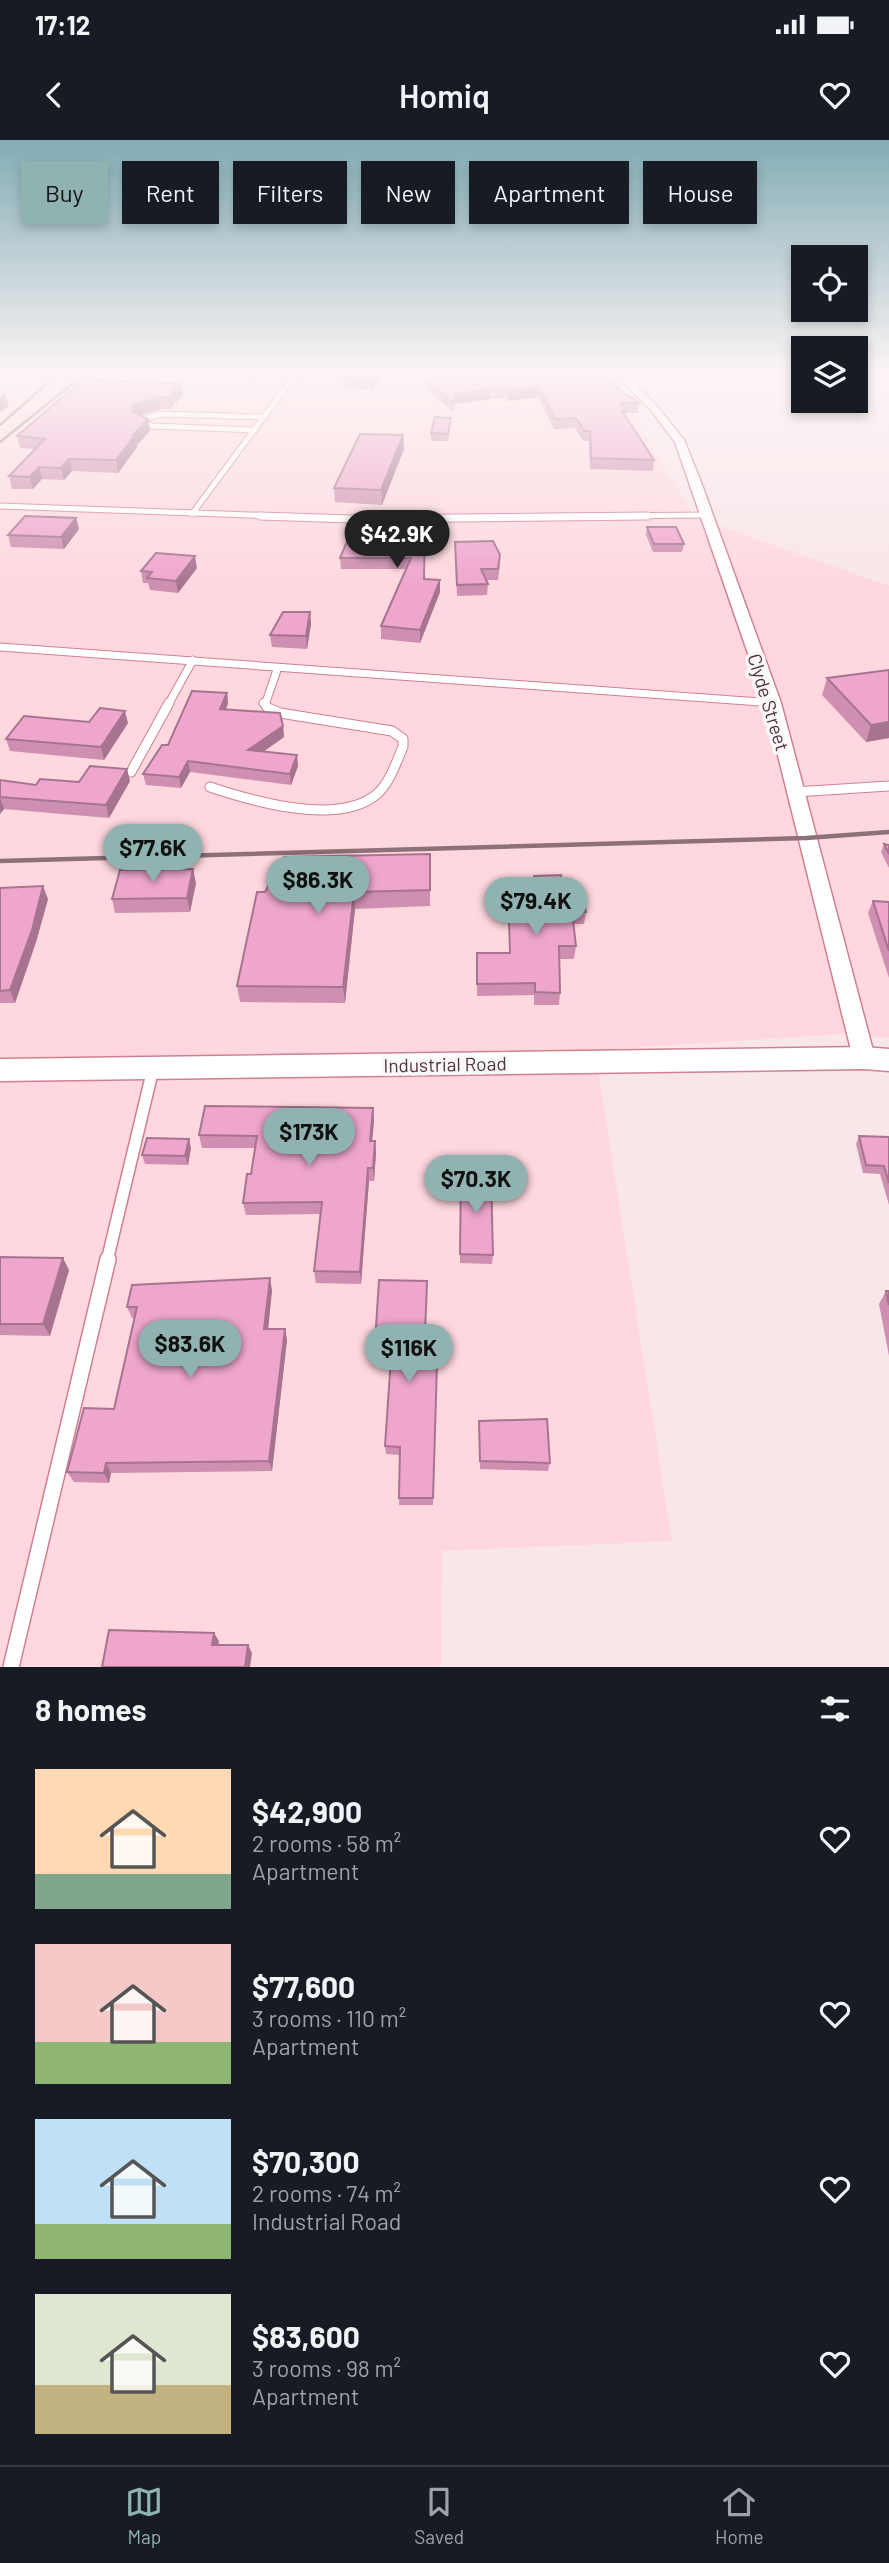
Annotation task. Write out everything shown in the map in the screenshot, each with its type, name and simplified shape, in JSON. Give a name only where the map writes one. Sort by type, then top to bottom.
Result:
[{"type":"street","name":"Clyde Street","points":[[680,443],[773,703],[795,792],[877,1059]]},
{"type":"street","name":"Industrial Road","points":[[0,1070],[877,1059]]},
{"type":"lane","points":[[192,514],[245,443]]},
{"type":"lane","points":[[0,506],[376,519],[706,515]]},
{"type":"lane","points":[[0,646],[773,703]]},
{"type":"lane","points":[[131,772],[193,660]]},
{"type":"lane","points":[[210,787],[268,806],[305,809],[338,807],[360,802],[377,794],[403,747],[403,739],[393,731],[280,713],[268,708],[264,703],[278,667]]},
{"type":"lane","points":[[795,792],[889,786]]},
{"type":"lane","points":[[11,1667],[153,1069]]},
{"type":"shaded area","points":[[0,443],[650,443],[695,517],[889,586],[889,1038],[846,1034],[595,1050],[672,1541],[442,1551],[441,1667],[0,1667]]},
{"type":"building","points":[[41,443],[129,443],[116,460],[69,459],[61,468],[39,467],[30,477],[9,476]]},
{"type":"building","points":[[356,443],[400,443],[381,490],[334,488]]},
{"type":"building","points":[[590,443],[643,443],[654,460],[591,458]]},
{"type":"building","points":[[25,516],[76,518],[61,537],[8,535]]},
{"type":"building","points":[[354,525],[414,525],[413,555],[425,528],[424,579],[440,580],[420,630],[381,626],[411,558],[340,558]]},
{"type":"building","points":[[647,527],[676,527],[684,544],[654,544]]},
{"type":"building","points":[[493,541],[500,555],[498,569],[481,569],[488,584],[457,585],[455,542]]},
{"type":"building","points":[[156,553],[195,556],[176,581],[147,578],[152,572],[141,571]]},
{"type":"building","points":[[283,612],[310,612],[306,636],[270,635]]},
{"type":"building","points":[[889,670],[889,722],[871,725],[827,678]]},
{"type":"building","points":[[192,691],[227,693],[220,709],[280,713],[283,726],[248,750],[297,755],[290,774],[188,761],[179,777],[143,774],[162,745],[168,745]]},
{"type":"building","points":[[100,708],[125,711],[101,747],[6,739],[24,716],[89,722]]},
{"type":"building","points":[[90,766],[127,769],[106,805],[0,797],[0,780],[36,785],[40,779],[79,782]]},
{"type":"building","points":[[430,854],[430,890],[354,892],[343,987],[237,986],[257,892],[265,892],[284,857]]},
{"type":"building","points":[[193,869],[187,898],[112,899],[120,870]]},
{"type":"building","points":[[561,875],[563,889],[582,889],[586,912],[572,912],[576,946],[559,946],[560,993],[535,992],[535,983],[477,984],[477,953],[510,953],[509,920],[520,920],[516,890],[535,889],[534,876]]},
{"type":"building","points":[[43,886],[32,930],[10,990],[0,991],[0,888]]},
{"type":"building","points":[[873,901],[889,902],[889,951]]},
{"type":"building","points":[[205,1106],[373,1108],[370,1141],[375,1141],[373,1168],[368,1168],[360,1272],[314,1271],[322,1202],[243,1203],[257,1136],[199,1135]]},
{"type":"building","points":[[859,1136],[889,1137],[889,1183],[884,1166],[866,1165]]},
{"type":"building","points":[[147,1138],[189,1139],[185,1156],[142,1155]]},
{"type":"building","points":[[461,1173],[491,1174],[493,1255],[460,1254]]},
{"type":"building","points":[[0,1257],[63,1258],[43,1324],[0,1324]]},
{"type":"building","points":[[270,1278],[264,1329],[285,1329],[269,1461],[106,1463],[104,1473],[67,1472],[84,1408],[114,1409],[137,1307],[127,1307],[132,1285]]},
{"type":"building","points":[[379,1280],[427,1281],[424,1362],[437,1363],[433,1498],[399,1498],[400,1447],[385,1446],[392,1343],[375,1343]]},
{"type":"building","points":[[547,1419],[550,1463],[480,1461],[479,1421]]},
{"type":"building","points":[[109,1630],[214,1633],[212,1645],[248,1645],[245,1667],[102,1667]]},
{"type":"railway","points":[[0,861],[806,838],[889,832]]}]
